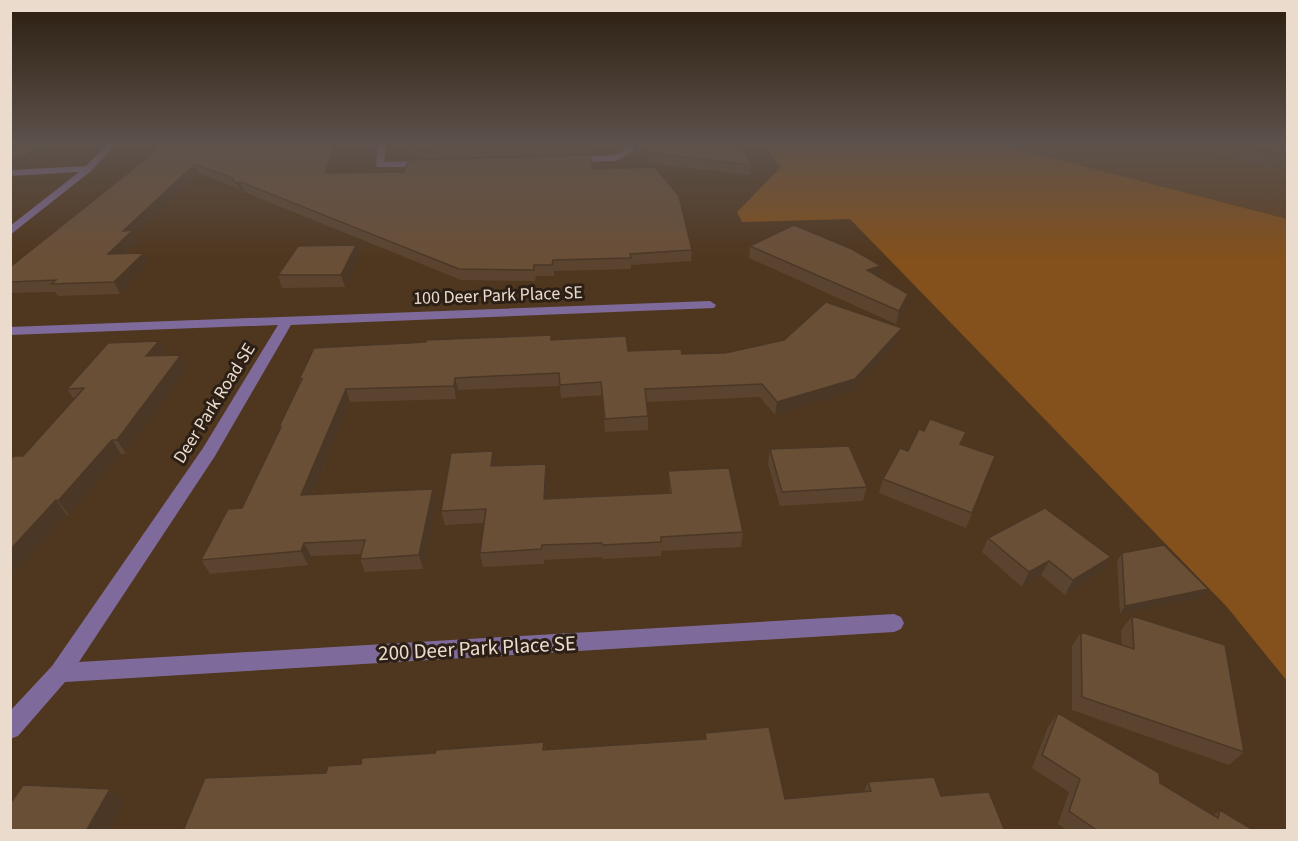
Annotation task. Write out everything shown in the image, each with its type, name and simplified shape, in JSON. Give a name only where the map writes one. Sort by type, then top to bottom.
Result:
[{"type":"street","points":[[10,232],[72,182]]},
{"type":"street","name":"100 Deer Park Place SE","points":[[287,321],[710,305]]},
{"type":"street","name":"Deer Park Road SE","points":[[10,331],[287,321]]},
{"type":"street","name":"Deer Park Road SE","points":[[10,728],[60,673],[209,452],[287,321]]},
{"type":"street","name":"200 Deer Park Place SE","points":[[60,673],[894,623]]},
{"type":"shaded area","points":[[766,182],[1145,182],[1287,219],[1287,681],[1227,607],[850,219],[742,222],[737,212]]},
{"type":"shaded area","points":[[1145,182],[1287,182],[1287,219]]},
{"type":"building","points":[[116,182],[175,182],[123,231],[133,230],[108,254],[144,253],[114,282],[51,284],[56,280],[10,282],[10,267]]},
{"type":"building","points":[[242,182],[668,182],[679,196],[692,250],[630,254],[631,258],[553,260],[552,265],[534,265],[534,270],[459,269]]},
{"type":"building","points":[[794,225],[852,249],[881,266],[867,270],[908,294],[899,311],[750,246]]},
{"type":"building","points":[[356,245],[341,275],[278,275],[298,246]]},
{"type":"building","points":[[826,302],[902,328],[855,379],[777,402],[762,384],[645,389],[648,416],[605,419],[601,382],[560,385],[559,373],[455,378],[454,386],[346,389],[301,495],[433,489],[419,555],[360,559],[365,540],[304,543],[301,551],[201,560],[228,509],[242,508],[281,427],[279,427],[314,348],[426,342],[426,340],[551,335],[551,340],[626,336],[628,351],[681,349],[682,354],[725,353],[784,340]]},
{"type":"building","points":[[159,341],[146,356],[181,355],[117,440],[112,440],[58,501],[56,500],[10,550],[10,460],[14,456],[23,456],[84,388],[67,389],[108,343]]},
{"type":"building","points":[[930,419],[966,432],[960,444],[995,456],[972,513],[883,479],[900,448],[908,451],[919,429],[924,431]]},
{"type":"building","points":[[849,446],[867,487],[782,492],[770,449]]},
{"type":"building","points":[[493,451],[491,466],[546,464],[544,499],[671,493],[668,471],[729,468],[743,532],[661,537],[661,542],[542,545],[541,549],[480,553],[486,509],[441,511],[451,453]]},
{"type":"building","points":[[1045,508],[1111,557],[1073,580],[1049,561],[1029,572],[988,538]]},
{"type":"building","points":[[1164,545],[1208,589],[1125,606],[1122,553]]},
{"type":"building","points":[[1132,616],[1225,645],[1244,752],[1082,697],[1081,632],[1134,649]]},
{"type":"building","points":[[1058,713],[1159,773],[1160,783],[1218,818],[1220,810],[1255,831],[1098,831],[1069,811],[1080,779],[1042,755]]},
{"type":"building","points":[[769,727],[785,799],[871,791],[868,782],[934,777],[941,796],[989,792],[1005,831],[183,831],[205,778],[326,773],[328,766],[361,764],[362,758],[435,753],[436,750],[544,742],[543,750],[706,739],[705,733]]},
{"type":"building","points":[[23,785],[110,789],[86,831],[10,831],[10,804]]}]
